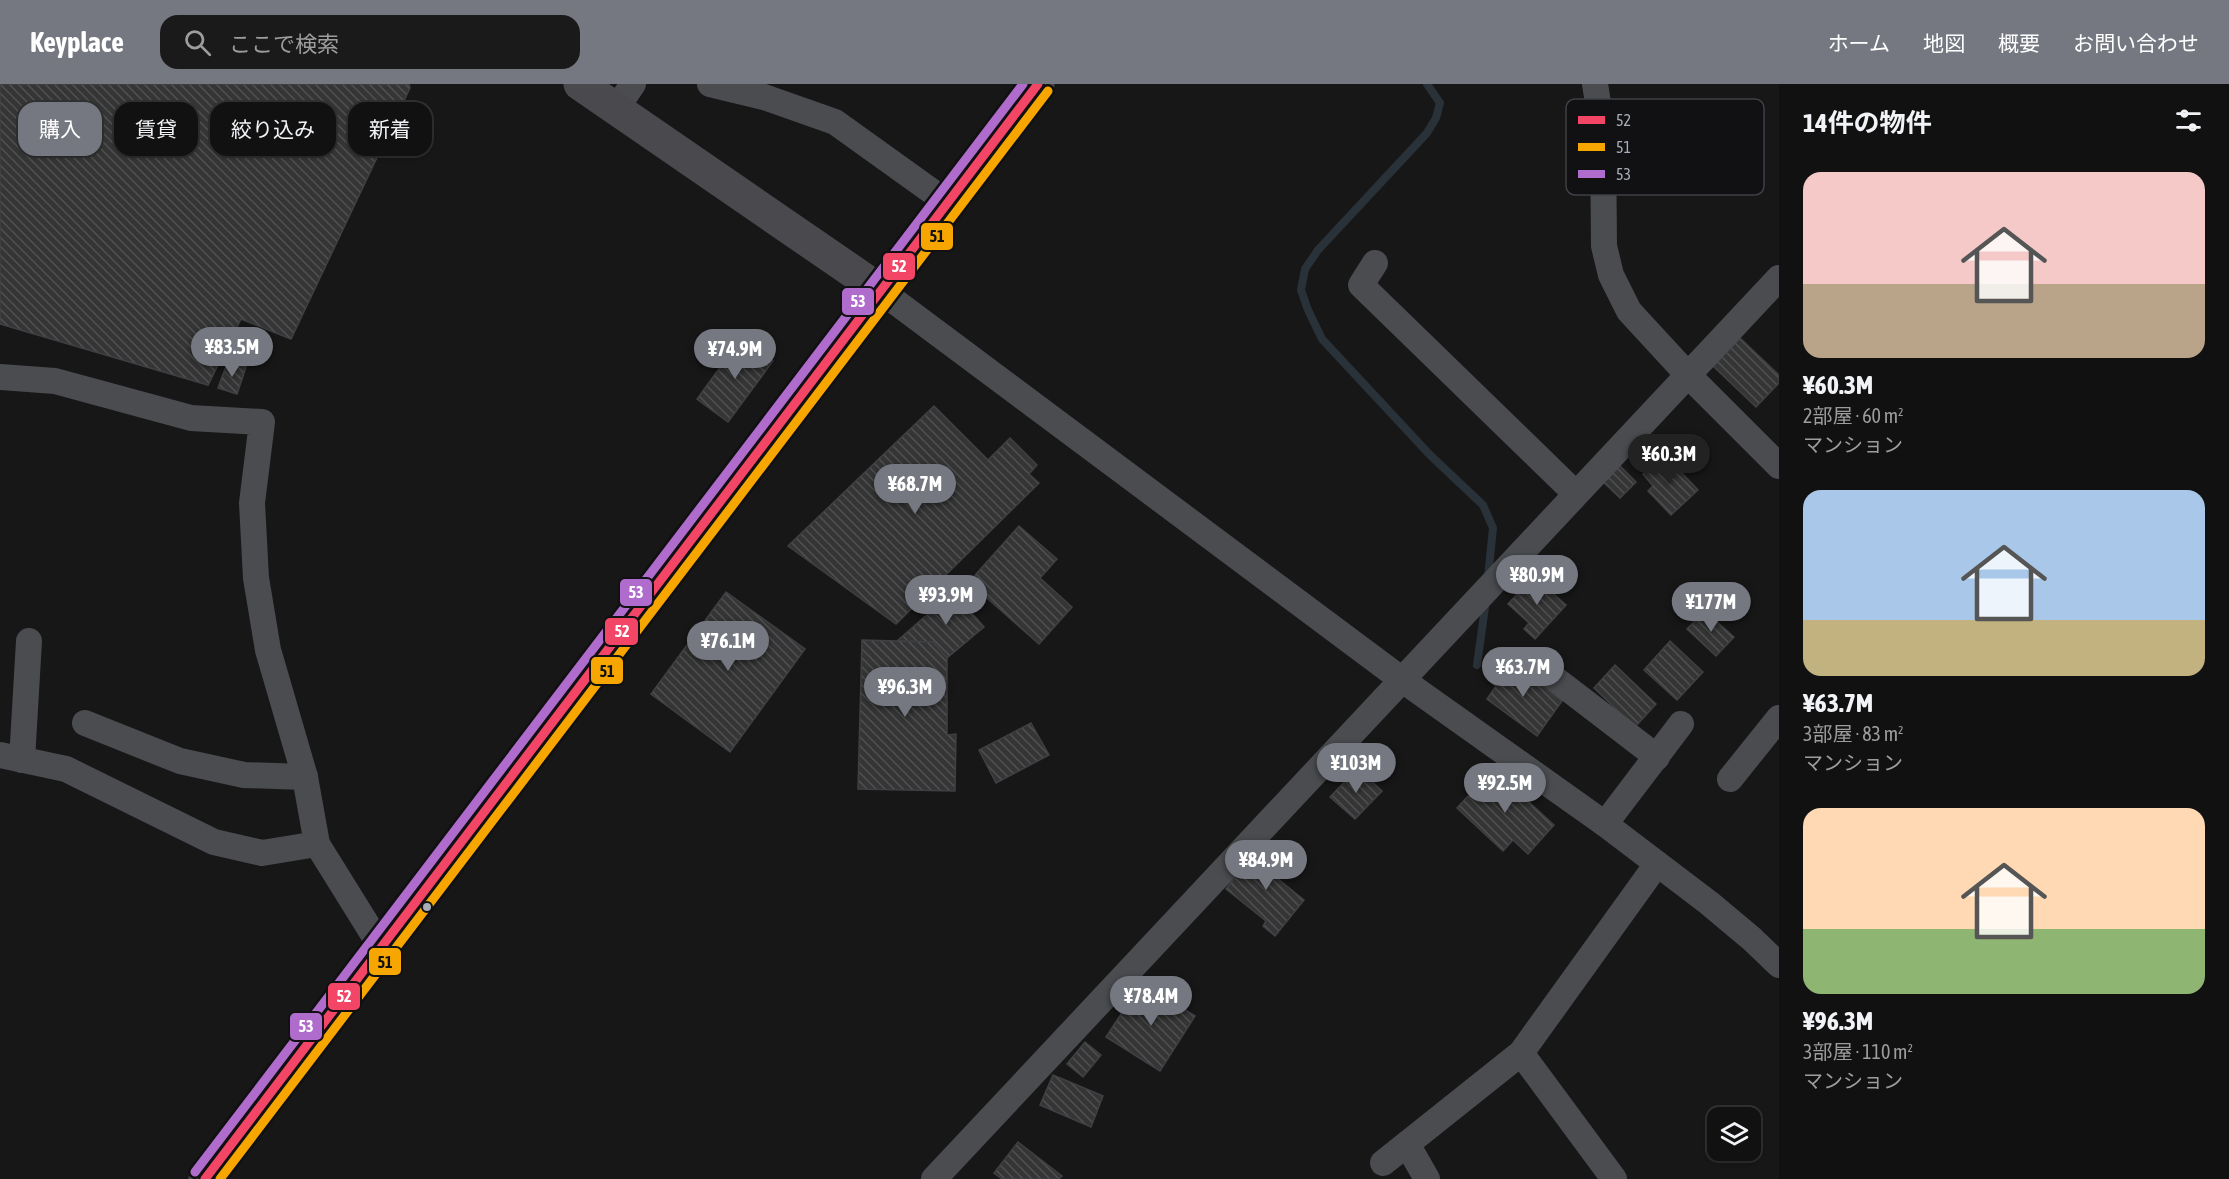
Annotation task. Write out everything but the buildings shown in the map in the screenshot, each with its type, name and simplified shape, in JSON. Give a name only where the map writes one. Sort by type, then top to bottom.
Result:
[{"type":"main road","points":[[579,84],[625,97],[881,291]]},
{"type":"main road","points":[[205,1179],[1038,84]]},
{"type":"street","points":[[710,84],[781,92],[835,122],[948,203]]},
{"type":"street","points":[[1595,84],[1597,99]]},
{"type":"street","points":[[1604,195],[1604,246],[1611,275],[1629,311],[1688,375],[1779,466]]},
{"type":"street","points":[[1375,263],[1361,285],[1576,494]]},
{"type":"street","points":[[934,1179],[1779,278]]},
{"type":"street","points":[[881,291],[1401,680],[1605,824],[1744,932],[1779,965]]},
{"type":"street","points":[[0,377],[55,381],[191,418],[262,423],[252,503],[256,578],[268,650],[305,777],[317,844],[381,947]]},
{"type":"street","points":[[29,641],[11,758],[66,769],[214,842],[262,853],[317,844]]},
{"type":"street","points":[[1546,672],[1657,756]]},
{"type":"street","points":[[1730,779],[1779,718]]},
{"type":"street","points":[[85,723],[180,761],[244,775],[305,777]]},
{"type":"street","points":[[1605,824],[1681,724]]},
{"type":"street","points":[[1383,1163],[1521,1053],[1657,864]]},
{"type":"street","points":[[1521,1053],[1614,1179]]},
{"type":"street","points":[[1407,1144],[1427,1179]]},
{"type":"waterway","points":[[1427,84],[1440,103],[1436,118],[1427,133],[1318,250],[1305,269],[1301,290],[1322,339],[1430,455],[1483,505],[1493,528],[1488,578]]},
{"type":"waterway","points":[[1477,665],[1486,600]]},
{"type":"transit line","name":"53","points":[[195,1172],[1023,84]]},
{"type":"transit line","name":"52","points":[[205,1179],[1038,84]]},
{"type":"transit line","name":"51","points":[[220,1179],[1048,91]]}]
